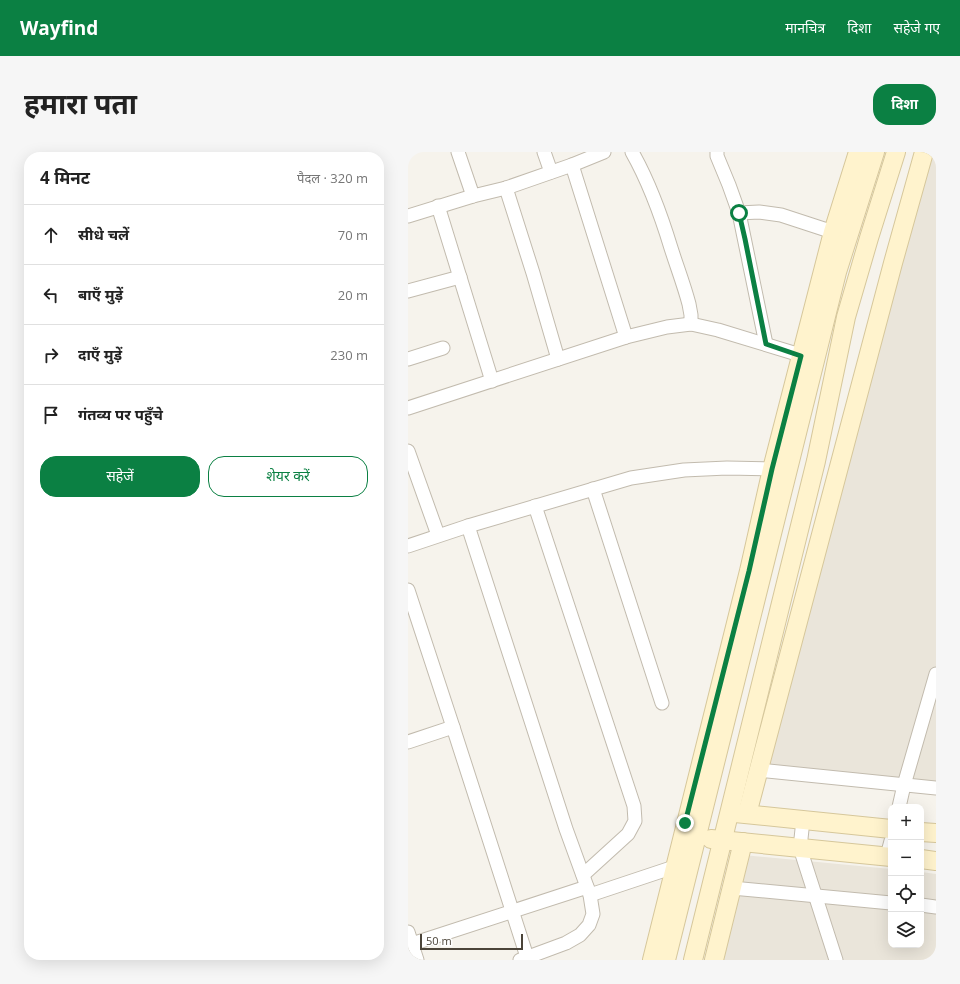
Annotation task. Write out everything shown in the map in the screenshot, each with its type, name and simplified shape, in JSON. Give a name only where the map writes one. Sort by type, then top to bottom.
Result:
[{"type":"street","points":[[458,152],[473,196]]},
{"type":"street","points":[[544,152],[551,172]]},
{"type":"street","points":[[408,216],[473,196],[506,188],[604,152]]},
{"type":"street","points":[[632,152],[653,196],[666,231],[689,304],[691,324]]},
{"type":"street","points":[[717,152],[717,156],[739,213],[766,344]]},
{"type":"street","points":[[666,960],[704,810],[808,357],[833,232],[858,152]]},
{"type":"street","points":[[652,960],[749,571],[772,469],[875,152]]},
{"type":"street","points":[[693,960],[816,461],[846,317],[896,152]]},
{"type":"street","points":[[747,814],[924,152]]},
{"type":"street","points":[[572,165],[626,337]]},
{"type":"street","points":[[506,188],[558,359]]},
{"type":"street","points":[[438,206],[492,381]]},
{"type":"street","points":[[739,213],[759,212],[781,215],[833,232]]},
{"type":"street","points":[[408,291],[460,277]]},
{"type":"street","points":[[408,408],[626,337],[667,327],[691,324],[718,330],[808,357]]},
{"type":"street","points":[[408,359],[443,348]]},
{"type":"street","points":[[408,451],[438,535]]},
{"type":"street","points":[[408,546],[438,535],[631,478],[684,470],[727,468],[772,469]]},
{"type":"street","points":[[593,489],[662,703]]},
{"type":"street","points":[[535,506],[634,806],[635,821],[628,834],[587,885]]},
{"type":"street","points":[[408,590],[512,910],[525,959],[566,943],[580,935],[589,925],[593,914],[587,885],[566,829],[468,526]]},
{"type":"street","points":[[900,804],[936,674]]},
{"type":"street","points":[[408,742],[453,727]]},
{"type":"street","points":[[758,770],[936,788]]},
{"type":"street","points":[[704,810],[888,829]]},
{"type":"street","points":[[803,820],[800,848],[836,960]]},
{"type":"street","points":[[924,832],[936,833]]},
{"type":"street","points":[[696,838],[800,848],[888,851]]},
{"type":"street","points":[[714,960],[743,842]]},
{"type":"street","points":[[924,860],[936,861]]},
{"type":"street","points":[[417,960],[410,938],[512,910],[587,885],[674,867]]},
{"type":"street","points":[[732,888],[888,903]]},
{"type":"street","points":[[924,905],[936,907]]},
{"type":"shaded area","points":[[931,152],[936,152],[936,782],[765,765]]},
{"type":"shaded area","points":[[743,855],[888,869],[888,948],[924,948],[924,872],[936,874],[936,960],[724,960]]},
{"type":"route","points":[[685,823],[749,571],[772,469],[801,356],[766,344],[739,213]]}]
